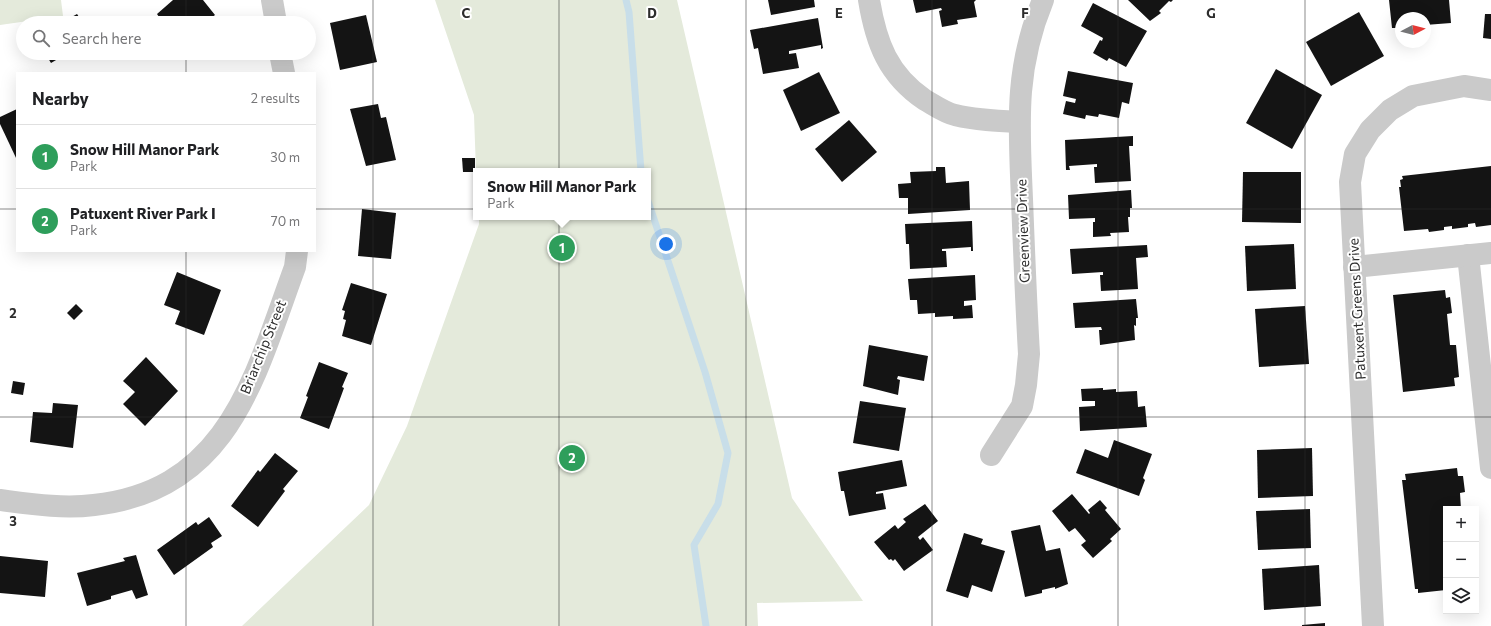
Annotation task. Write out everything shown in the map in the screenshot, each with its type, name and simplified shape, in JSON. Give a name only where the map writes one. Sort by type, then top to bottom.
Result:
[{"type":"street","points":[[272,0],[275,16]]},
{"type":"street","points":[[869,0],[882,51],[888,63],[908,89],[931,104],[954,115],[984,120],[1019,122]]},
{"type":"street","name":"Greenview Drive","points":[[991,455],[1022,406],[1026,385],[1029,354],[1019,122],[1020,82],[1028,38],[1043,0]]},
{"type":"street","points":[[281,60],[284,72]]},
{"type":"street","name":"Patuxent Greens Drive","points":[[1373,626],[1350,182],[1355,154],[1370,130],[1390,110],[1413,96],[1464,86],[1491,90]]},
{"type":"street","name":"Briarchip Street","points":[[0,500],[46,506],[94,506],[127,499],[156,490],[186,472],[208,451],[228,426],[253,380],[295,267],[297,252]]},
{"type":"street","points":[[1354,267],[1491,252]]},
{"type":"street","points":[[1468,255],[1491,468]]},
{"type":"green space","points":[[0,0],[61,0],[63,16],[16,16],[16,23],[0,25]]},
{"type":"green space","points":[[435,0],[677,0],[792,498],[863,601],[757,603],[758,626],[242,626],[369,505],[407,426],[479,224],[479,220],[651,220],[651,168],[476,168],[474,115]]},
{"type":"building","points":[[173,0],[203,0],[215,15],[158,16],[157,14]]},
{"type":"building","points":[[768,0],[814,0],[815,7],[771,15]]},
{"type":"building","points":[[913,0],[976,0],[974,2],[977,17],[957,20],[958,24],[942,27],[939,11],[942,10],[941,8],[916,13]]},
{"type":"building","points":[[1128,0],[1173,0],[1171,2],[1169,1],[1159,11],[1161,13],[1150,21]]},
{"type":"building","points":[[1389,0],[1449,0],[1451,23],[1431,25],[1431,12],[1395,12],[1395,28],[1392,28]]},
{"type":"building","points":[[1093,3],[1147,31],[1126,67],[1109,58],[1107,61],[1093,53],[1100,40],[1102,41],[1103,38],[1081,26]]},
{"type":"building","points":[[1359,12],[1384,56],[1331,86],[1306,42]]},
{"type":"building","points":[[1485,14],[1491,14],[1491,39],[1483,38]]},
{"type":"building","points":[[366,15],[377,62],[340,70],[330,23]]},
{"type":"building","points":[[818,18],[823,48],[821,49],[821,45],[789,51],[789,54],[796,53],[799,68],[763,74],[758,48],[754,49],[750,30]]},
{"type":"building","points":[[49,60],[56,60],[51,63]]},
{"type":"building","points":[[1276,69],[1322,95],[1292,149],[1246,123]]},
{"type":"building","points":[[1068,71],[1133,83],[1129,104],[1122,102],[1119,118],[1099,114],[1098,117],[1086,115],[1085,119],[1063,114],[1066,101],[1075,103],[1076,99],[1063,96]]},
{"type":"building","points":[[819,72],[840,113],[801,131],[783,90]]},
{"type":"building","points":[[378,104],[381,118],[386,117],[396,160],[366,166],[350,109]]},
{"type":"building","points":[[16,109],[16,158],[0,124],[0,117]]},
{"type":"building","points":[[849,120],[877,152],[842,182],[815,149]]},
{"type":"building","points":[[1133,136],[1133,146],[1129,146],[1131,181],[1095,183],[1094,167],[1097,167],[1097,164],[1069,166],[1070,170],[1066,170],[1065,140]]},
{"type":"building","points":[[462,158],[475,158],[475,168],[473,168],[473,172],[463,172]]},
{"type":"building","points":[[1491,166],[1491,225],[1476,227],[1475,223],[1468,224],[1468,227],[1452,229],[1452,226],[1444,227],[1444,230],[1429,232],[1428,229],[1404,231],[1399,187],[1401,187],[1400,180],[1403,179],[1402,176]]},
{"type":"building","points":[[936,167],[945,167],[946,183],[969,181],[970,210],[908,214],[908,198],[899,198],[898,184],[911,183],[910,172],[936,171]]},
{"type":"building","points":[[1243,172],[1301,172],[1301,223],[1242,222]]},
{"type":"building","points":[[1131,190],[1132,208],[1130,208],[1130,217],[1128,217],[1129,232],[1110,233],[1111,236],[1093,237],[1093,222],[1095,222],[1095,218],[1069,219],[1068,195]]},
{"type":"building","points":[[362,209],[396,213],[391,259],[358,256]]},
{"type":"building","points":[[972,221],[973,251],[971,251],[971,247],[942,249],[942,251],[946,251],[947,267],[910,269],[909,244],[906,244],[905,224]]},
{"type":"building","points":[[1294,244],[1296,289],[1247,291],[1245,246]]},
{"type":"building","points":[[1147,245],[1148,257],[1136,258],[1138,289],[1101,291],[1100,275],[1103,275],[1103,272],[1072,274],[1070,249]]},
{"type":"building","points":[[177,272],[221,290],[204,335],[175,324],[180,311],[164,305]]},
{"type":"building","points":[[975,275],[976,300],[964,301],[964,306],[972,305],[973,318],[953,319],[953,316],[935,317],[935,313],[918,314],[917,300],[910,300],[908,279]]},
{"type":"building","points":[[351,283],[387,294],[371,345],[342,336],[346,320],[343,319],[345,311],[342,310]]},
{"type":"building","points":[[1445,290],[1446,298],[1450,297],[1452,313],[1447,314],[1450,345],[1456,345],[1459,377],[1454,378],[1455,386],[1403,392],[1393,295]]},
{"type":"building","points":[[1136,299],[1138,318],[1136,318],[1136,326],[1134,325],[1135,340],[1100,345],[1099,330],[1102,330],[1101,327],[1075,328],[1073,303]]},
{"type":"building","points":[[76,304],[83,311],[74,320],[67,313]]},
{"type":"building","points":[[1305,306],[1309,364],[1259,367],[1255,309]]},
{"type":"building","points":[[869,345],[928,356],[924,381],[898,376],[897,379],[900,380],[898,395],[863,386]]},
{"type":"building","points":[[146,357],[178,391],[145,426],[123,404],[135,392],[123,381]]},
{"type":"building","points":[[319,362],[348,373],[329,429],[300,418],[308,397],[306,396]]},
{"type":"building","points":[[13,381],[25,383],[23,395],[11,393]]},
{"type":"building","points":[[1103,388],[1103,390],[1116,389],[1116,392],[1137,391],[1138,407],[1145,406],[1147,427],[1080,431],[1079,407],[1095,406],[1095,401],[1082,401],[1081,389]]},
{"type":"building","points":[[860,401],[906,408],[899,451],[853,443]]},
{"type":"building","points":[[53,403],[78,405],[73,448],[30,442],[33,412],[52,413]]},
{"type":"building","points":[[1114,440],[1152,454],[1143,478],[1145,480],[1139,496],[1076,473],[1085,449],[1108,458]]},
{"type":"building","points":[[1312,448],[1313,496],[1258,498],[1257,450]]},
{"type":"building","points":[[275,453],[298,471],[283,489],[285,491],[258,527],[231,506],[258,470],[260,472]]},
{"type":"building","points":[[902,460],[907,486],[876,492],[876,494],[883,493],[886,509],[849,516],[844,491],[841,491],[838,472]]},
{"type":"building","points":[[1457,468],[1458,476],[1463,476],[1465,492],[1460,493],[1461,506],[1443,506],[1443,590],[1418,593],[1418,589],[1415,589],[1402,480],[1406,480],[1405,474]]},
{"type":"building","points":[[1072,494],[1089,514],[1090,513],[1088,510],[1100,500],[1107,508],[1105,510],[1121,529],[1110,539],[1112,541],[1093,558],[1081,545],[1086,541],[1075,528],[1069,532],[1052,511]]},
{"type":"building","points":[[925,504],[938,521],[918,537],[920,540],[923,537],[933,550],[904,571],[895,559],[893,561],[891,559],[889,560],[874,542],[895,525],[898,529],[906,522],[903,519]]},
{"type":"building","points":[[1310,509],[1311,548],[1258,550],[1256,511]]},
{"type":"building","points":[[209,517],[222,536],[211,543],[213,547],[174,575],[157,550],[196,522],[198,525]]},
{"type":"building","points":[[1040,525],[1046,551],[1060,548],[1068,584],[1055,589],[1055,587],[1042,590],[1042,593],[1025,597],[1011,531]]},
{"type":"building","points":[[964,533],[983,539],[981,544],[1005,551],[992,592],[972,585],[968,598],[946,591]]},
{"type":"building","points":[[136,555],[148,595],[136,599],[132,590],[111,596],[111,599],[87,606],[77,573],[125,561],[123,558]]},
{"type":"building","points":[[0,556],[48,561],[45,597],[0,593]]},
{"type":"building","points":[[1319,565],[1321,606],[1264,610],[1262,569]]},
{"type":"building","points":[[1325,623],[1325,626],[1302,626],[1302,625]]},
{"type":"waterway","points":[[626,0],[629,12],[641,168]]},
{"type":"waterway","points":[[651,210],[705,372],[728,453],[718,504],[694,545],[706,626]]},
{"type":"place","name":"Snow Hill Manor Park","points":[[562,248]]},
{"type":"place","name":"Patuxent River Park I","points":[[572,458]]}]
